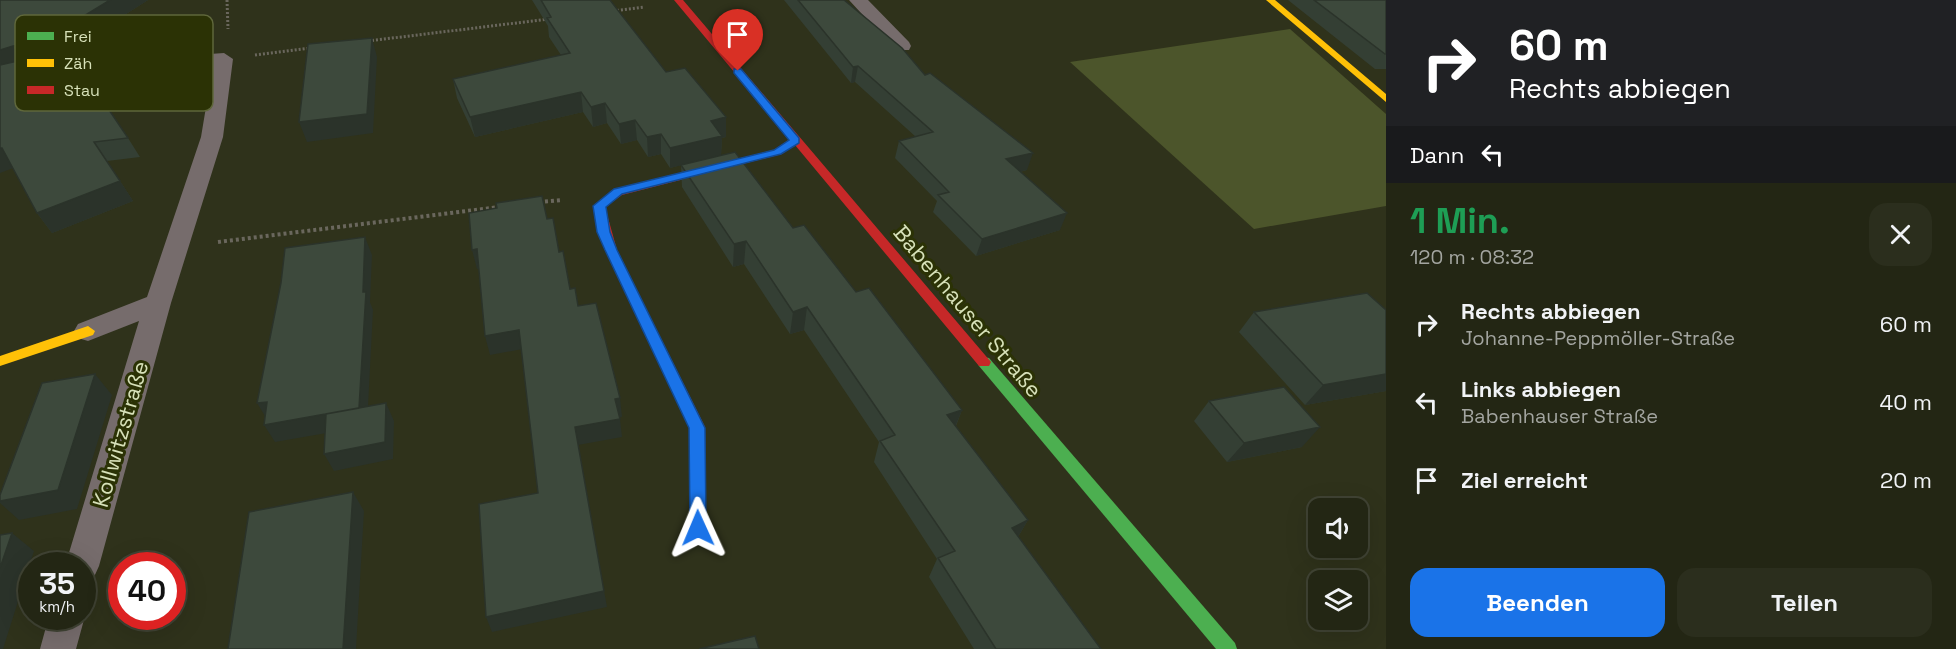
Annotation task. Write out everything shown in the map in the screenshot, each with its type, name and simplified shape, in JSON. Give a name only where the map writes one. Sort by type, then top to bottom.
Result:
[{"type":"main road","points":[[1270,0],[1386,99]]},
{"type":"main road","name":"Babenhauser Straße","points":[[679,1],[1227,649]]},
{"type":"main road","points":[[698,528],[697,428],[611,250],[604,232],[599,206],[618,192],[778,152],[795,140]]},
{"type":"main road","points":[[0,361],[88,331]]},
{"type":"lane","points":[[858,0],[902,46]]},
{"type":"lane","points":[[213,60],[224,59]]},
{"type":"lane","name":"Kollwitzstraße","points":[[86,552],[158,303],[212,137],[218,115],[224,59]]},
{"type":"lane","points":[[0,78],[15,76]]},
{"type":"lane","points":[[88,331],[158,303]]},
{"type":"lane","points":[[58,649],[63,630]]},
{"type":"path","points":[[612,11],[679,1]]},
{"type":"path","points":[[365,41],[554,18]]},
{"type":"path","points":[[224,59],[318,47]]},
{"type":"path","points":[[533,203],[581,197],[599,206]]},
{"type":"path","points":[[176,247],[509,206]]},
{"type":"green space","points":[[1290,29],[1386,114],[1386,206],[1254,229],[1070,62]]},
{"type":"building","points":[[0,0],[110,0],[85,15],[15,15],[15,46],[0,50]]},
{"type":"building","points":[[541,0],[610,0],[666,72],[685,68],[726,117],[711,121],[722,136],[670,148],[661,134],[647,137],[635,120],[619,124],[605,103],[591,107],[581,92],[470,117],[453,79],[570,53],[547,18],[551,17]]},
{"type":"building","points":[[798,0],[844,0],[902,48],[925,75],[930,73],[1033,153],[1006,159],[1067,213],[982,239],[938,195],[949,192],[899,141],[933,132],[858,66],[853,67]]},
{"type":"building","points":[[1314,0],[1386,0],[1386,54],[1385,54]]},
{"type":"building","points":[[372,38],[367,114],[299,122],[308,44]]},
{"type":"building","points":[[15,62],[15,111],[110,111],[128,138],[94,142],[120,181],[37,213],[0,148],[0,65]]},
{"type":"building","points":[[735,152],[793,228],[804,225],[856,292],[869,288],[962,410],[947,415],[1028,520],[1012,528],[1101,649],[996,649],[938,558],[955,551],[880,441],[895,435],[807,307],[793,312],[746,241],[734,244],[681,165]]},
{"type":"building","points":[[542,196],[547,219],[553,218],[559,252],[563,251],[570,289],[575,288],[578,306],[596,303],[620,398],[615,399],[620,419],[575,427],[604,591],[486,617],[479,504],[538,493],[519,330],[485,336],[477,249],[472,250],[469,213],[497,208],[496,203]]},
{"type":"building","points":[[365,237],[363,292],[366,292],[359,408],[264,425],[267,402],[257,403],[281,283],[285,248]]},
{"type":"building","points":[[1367,293],[1386,310],[1386,374],[1323,385],[1254,312]]},
{"type":"building","points":[[95,374],[58,490],[0,501],[0,495],[42,383]]},
{"type":"building","points":[[1284,387],[1320,427],[1244,443],[1209,401]]},
{"type":"building","points":[[386,403],[385,442],[324,454],[326,414]]},
{"type":"building","points":[[353,492],[343,649],[228,649],[249,512]]},
{"type":"building","points":[[12,533],[0,568],[0,535]]},
{"type":"building","points":[[755,636],[759,649],[699,649]]},
{"type":"traffic: fast","points":[[984,362],[1228,649]]},
{"type":"traffic: slow","points":[[1270,0],[1386,99]]},
{"type":"traffic: slow","points":[[0,361],[88,331]]},
{"type":"traffic: jam","points":[[678,0],[984,362]]},
{"type":"traffic: jam","points":[[698,528],[697,427],[611,250],[599,206],[618,192],[778,152],[795,140]]},
{"type":"route","points":[[698,528],[697,428],[611,250],[604,232],[599,206],[618,192],[778,152],[795,140],[738,71]]}]
